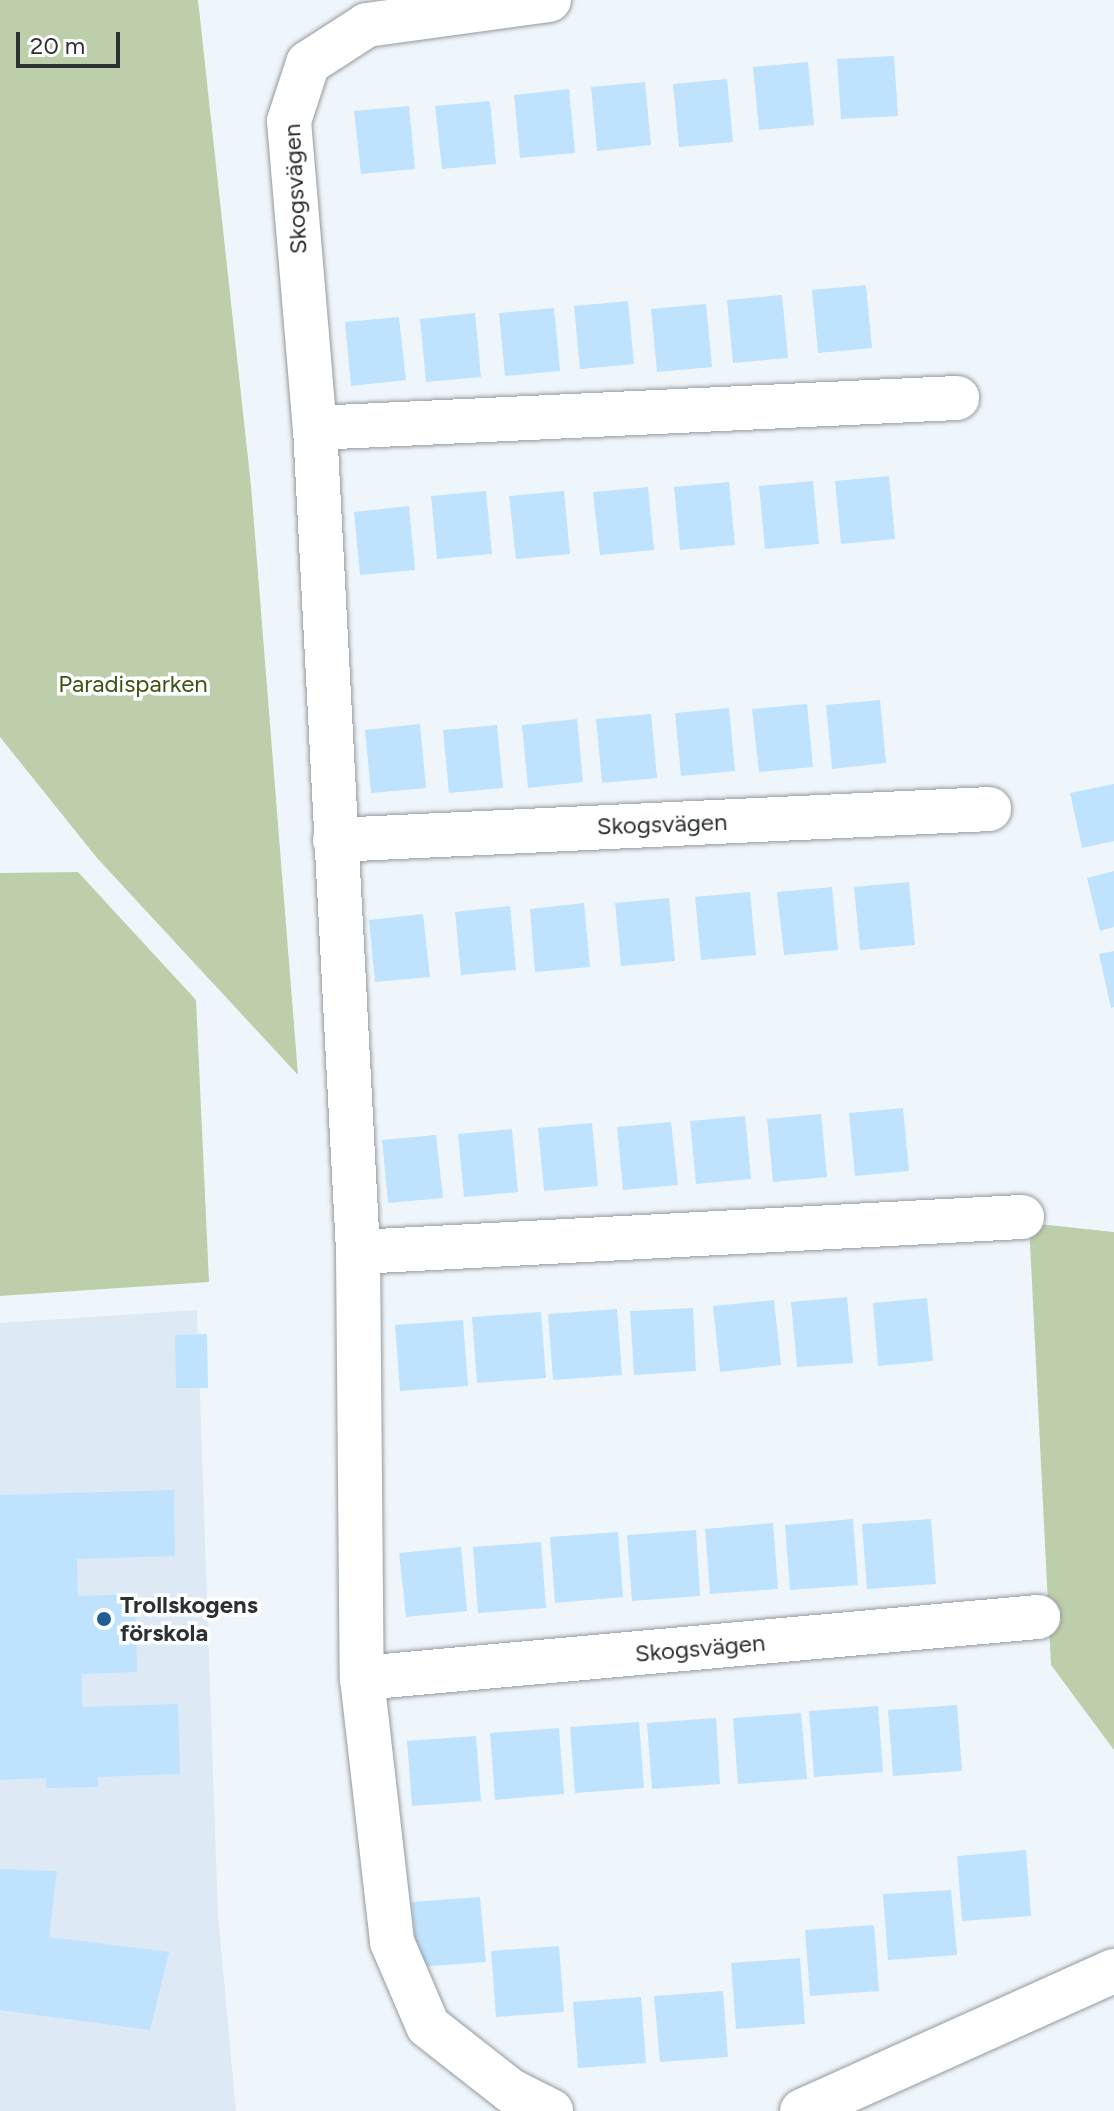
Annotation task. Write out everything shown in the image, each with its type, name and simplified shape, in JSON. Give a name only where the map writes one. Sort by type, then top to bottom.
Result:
[{"type":"street","name":"Skogsvägen","points":[[531,1],[367,25],[308,63],[289,121],[315,428],[358,1252],[362,1678],[392,1942],[406,1981],[428,2026],[464,2058],[551,2111]]},
{"type":"street","points":[[315,428],[957,398]]},
{"type":"street","name":"Skogsvägen","points":[[335,840],[989,809]]},
{"type":"street","points":[[358,1252],[1022,1217]]},
{"type":"street","name":"Skogsvägen","points":[[362,1678],[1038,1617]]},
{"type":"street","points":[[802,2111],[1114,1971]]},
{"type":"shaded area","name":"Trollskogens förskola","points":[[197,1310],[218,1915],[236,2111],[0,2111],[0,1323]]},
{"type":"green space","name":"Paradisparken","points":[[0,0],[198,0],[251,486],[298,1075],[97,858],[0,737]]},
{"type":"green space","points":[[78,872],[196,1000],[209,1282],[0,1296],[0,873]]},
{"type":"green space","points":[[1029,1223],[1114,1232],[1114,1750],[1051,1665]]},
{"type":"building","points":[[894,56],[898,116],[841,119],[837,59]]},
{"type":"building","points":[[808,62],[814,125],[759,130],[753,67]]},
{"type":"building","points":[[727,79],[733,142],[679,147],[673,84]]},
{"type":"building","points":[[645,82],[651,145],[597,151],[591,87]]},
{"type":"building","points":[[569,89],[575,153],[520,158],[514,95]]},
{"type":"building","points":[[490,101],[496,164],[442,169],[435,106]]},
{"type":"building","points":[[409,106],[415,169],[361,174],[354,111]]},
{"type":"building","points":[[866,285],[872,348],[818,353],[812,290]]},
{"type":"building","points":[[782,295],[788,358],[733,363],[727,300]]},
{"type":"building","points":[[628,301],[634,364],[580,369],[574,306]]},
{"type":"building","points":[[706,304],[712,367],[657,372],[651,309]]},
{"type":"building","points":[[554,308],[560,371],[505,376],[499,313]]},
{"type":"building","points":[[475,313],[481,377],[426,382],[420,319]]},
{"type":"building","points":[[399,317],[406,380],[351,386],[345,322]]},
{"type":"building","points":[[889,476],[895,539],[841,544],[835,481]]},
{"type":"building","points":[[813,481],[819,544],[765,549],[759,486]]},
{"type":"building","points":[[729,482],[735,545],[680,550],[674,487]]},
{"type":"building","points":[[648,487],[654,550],[600,555],[593,492]]},
{"type":"building","points":[[486,491],[492,554],[437,559],[431,496]]},
{"type":"building","points":[[564,491],[570,554],[516,559],[509,496]]},
{"type":"building","points":[[409,506],[415,570],[360,575],[354,512]]},
{"type":"building","points":[[880,700],[886,763],[832,769],[826,705]]},
{"type":"building","points":[[807,704],[813,767],[759,772],[752,709]]},
{"type":"building","points":[[729,708],[735,771],[681,776],[675,713]]},
{"type":"building","points":[[651,714],[657,778],[602,783],[596,719]]},
{"type":"building","points":[[577,719],[583,782],[528,788],[522,725]]},
{"type":"building","points":[[420,724],[426,788],[371,793],[365,730]]},
{"type":"building","points":[[497,725],[503,788],[449,793],[443,730]]},
{"type":"building","points":[[1114,784],[1114,841],[1082,848],[1070,793]]},
{"type":"building","points":[[1114,871],[1114,927],[1100,931],[1087,878]]},
{"type":"building","points":[[909,882],[915,945],[860,950],[854,887]]},
{"type":"building","points":[[832,887],[838,950],[784,955],[777,892]]},
{"type":"building","points":[[750,892],[756,955],[701,960],[695,897]]},
{"type":"building","points":[[669,898],[675,961],[621,966],[615,903]]},
{"type":"building","points":[[584,903],[590,967],[535,972],[530,909]]},
{"type":"building","points":[[510,906],[516,970],[461,975],[455,912]]},
{"type":"building","points":[[423,914],[430,977],[375,982],[369,920]]},
{"type":"building","points":[[1114,951],[1114,1007],[1111,1008],[1099,954]]},
{"type":"building","points":[[903,1108],[909,1171],[855,1176],[849,1113]]},
{"type":"building","points":[[821,1114],[827,1177],[773,1182],[767,1119]]},
{"type":"building","points":[[745,1116],[751,1179],[696,1184],[690,1121]]},
{"type":"building","points":[[671,1122],[678,1185],[623,1190],[617,1127]]},
{"type":"building","points":[[592,1123],[598,1186],[544,1191],[538,1128]]},
{"type":"building","points":[[512,1129],[518,1192],[464,1197],[458,1134]]},
{"type":"building","points":[[436,1135],[443,1198],[388,1203],[382,1140]]},
{"type":"building","points":[[847,1297],[853,1363],[797,1367],[791,1302]]},
{"type":"building","points":[[927,1298],[933,1361],[878,1366],[873,1303]]},
{"type":"building","points":[[774,1300],[781,1365],[720,1372],[713,1306]]},
{"type":"building","points":[[693,1308],[696,1371],[634,1375],[630,1311]]},
{"type":"building","points":[[617,1309],[622,1375],[553,1380],[548,1314]]},
{"type":"building","points":[[541,1312],[546,1378],[477,1383],[472,1317]]},
{"type":"building","points":[[463,1320],[468,1386],[400,1391],[395,1325]]},
{"type":"building","points":[[207,1334],[208,1388],[176,1388],[175,1335]]},
{"type":"building","points":[[174,1490],[175,1556],[77,1559],[78,1596],[135,1594],[137,1672],[82,1674],[82,1707],[178,1704],[180,1774],[98,1777],[98,1787],[46,1788],[46,1778],[0,1780],[0,1495]]},
{"type":"building","points":[[853,1519],[858,1585],[790,1590],[785,1525]]},
{"type":"building","points":[[931,1519],[936,1584],[867,1589],[862,1524]]},
{"type":"building","points":[[773,1523],[778,1589],[710,1594],[705,1529]]},
{"type":"building","points":[[696,1530],[700,1596],[632,1601],[627,1535]]},
{"type":"building","points":[[618,1532],[623,1597],[555,1603],[550,1537]]},
{"type":"building","points":[[541,1542],[546,1608],[478,1613],[473,1547]]},
{"type":"building","points":[[461,1547],[467,1611],[406,1617],[399,1553]]},
{"type":"building","points":[[957,1705],[962,1771],[893,1776],[888,1710]]},
{"type":"building","points":[[878,1706],[883,1772],[814,1777],[809,1711]]},
{"type":"building","points":[[801,1713],[807,1779],[738,1784],[733,1718]]},
{"type":"building","points":[[716,1718],[720,1784],[652,1789],[647,1723]]},
{"type":"building","points":[[639,1722],[644,1788],[575,1793],[570,1727]]},
{"type":"building","points":[[559,1728],[564,1794],[495,1800],[490,1733]]},
{"type":"building","points":[[476,1736],[481,1801],[412,1806],[407,1741]]},
{"type":"building","points":[[1026,1850],[1031,1916],[962,1921],[957,1856]]},
{"type":"building","points":[[0,1869],[57,1871],[49,1937],[169,1952],[150,2030],[0,2010]]},
{"type":"building","points":[[951,1890],[957,1955],[888,1960],[883,1894]]},
{"type":"building","points":[[480,1897],[486,1962],[417,1967],[412,1902]]},
{"type":"building","points":[[874,1925],[879,1991],[810,1996],[805,1930]]},
{"type":"building","points":[[559,1946],[564,2012],[496,2017],[491,1951]]},
{"type":"building","points":[[800,1958],[805,2024],[736,2029],[731,1963]]},
{"type":"building","points":[[723,1991],[728,2057],[660,2062],[654,1996]]},
{"type":"building","points":[[641,1997],[646,2063],[578,2068],[573,2002]]},
{"type":"place","name":"Trollskogens förskola","points":[[104,1619]]}]
